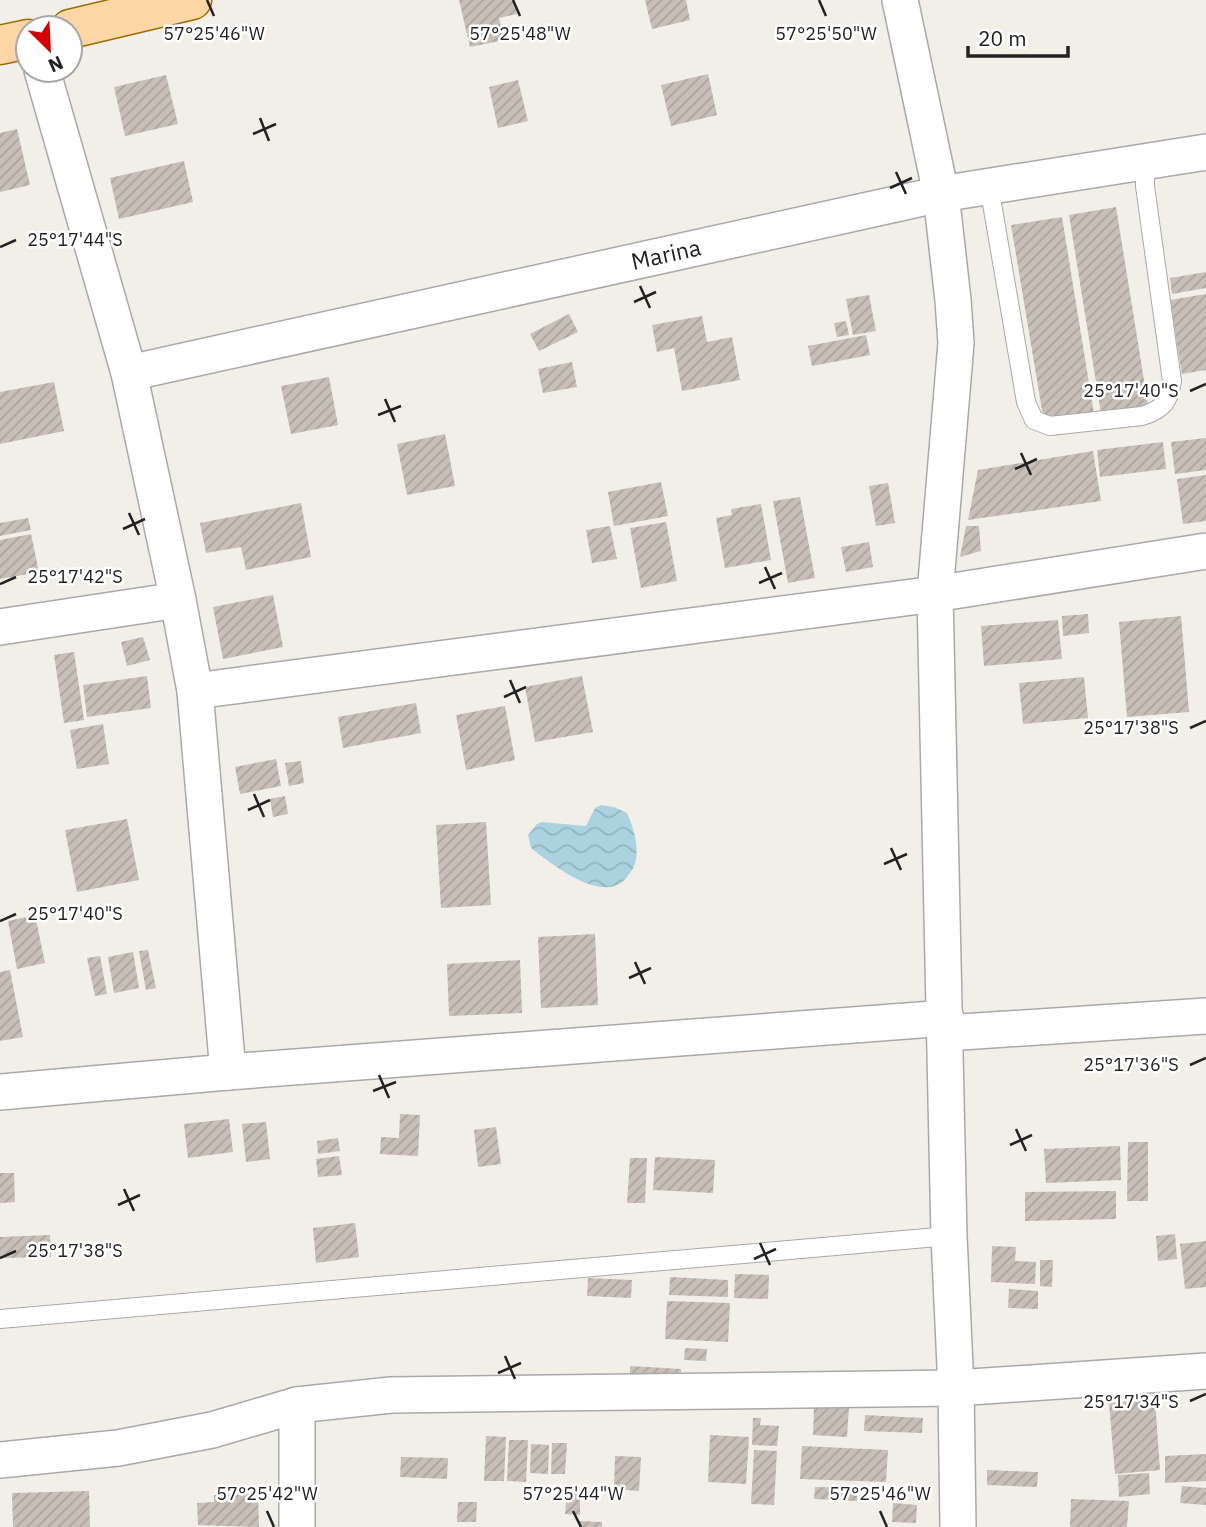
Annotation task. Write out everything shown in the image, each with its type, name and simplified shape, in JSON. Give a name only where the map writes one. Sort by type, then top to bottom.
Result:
[{"type":"main road","points":[[84,25],[181,1]]},
{"type":"street","points":[[900,0],[941,194],[956,343],[935,594],[958,1527]]},
{"type":"street","points":[[47,84],[129,373],[195,691],[228,1072]]},
{"type":"street","name":"Marina","points":[[129,373],[941,194],[1206,152]]},
{"type":"street","points":[[195,691],[935,594],[1206,551]]},
{"type":"street","points":[[0,627],[178,600]]},
{"type":"street","points":[[0,1092],[228,1072],[946,1026],[1206,1016]]},
{"type":"street","points":[[0,1460],[118,1448],[212,1430],[297,1405],[391,1395],[956,1388],[1206,1371]]},
{"type":"street","points":[[297,1405],[297,1527]]},
{"type":"lane","points":[[989,186],[1026,402],[1034,420],[1050,426],[1142,415],[1154,412],[1167,401],[1172,381],[1145,186],[1145,162]]},
{"type":"lane","points":[[0,1319],[949,1236]]},
{"type":"water","points":[[601,805],[627,813],[637,849],[635,864],[627,877],[619,884],[607,887],[584,882],[560,869],[531,848],[528,835],[542,822],[586,826],[595,808]]},
{"type":"building","points":[[459,0],[514,0],[517,14],[499,18],[504,40],[470,47]]},
{"type":"building","points":[[645,0],[686,0],[690,20],[652,29]]},
{"type":"building","points":[[708,74],[717,115],[671,126],[661,85]]},
{"type":"building","points":[[166,75],[178,124],[125,136],[114,87]]},
{"type":"building","points":[[518,80],[528,121],[498,128],[489,87]]},
{"type":"building","points":[[17,129],[30,185],[0,192],[0,133]]},
{"type":"building","points":[[184,161],[193,202],[119,219],[110,178]]},
{"type":"building","points":[[1116,207],[1148,405],[1101,413],[1069,215]]},
{"type":"building","points":[[1062,217],[1094,414],[1044,422],[1011,225]]},
{"type":"building","points":[[1206,272],[1206,288],[1172,294],[1170,278]]},
{"type":"building","points":[[1206,294],[1206,370],[1182,374],[1170,300]]},
{"type":"building","points":[[869,295],[876,331],[853,335],[846,299]]},
{"type":"building","points":[[569,314],[578,332],[539,351],[530,334]]},
{"type":"building","points":[[702,316],[707,342],[732,337],[740,380],[682,391],[674,348],[657,352],[652,325]]},
{"type":"building","points":[[846,321],[849,335],[837,337],[834,323]]},
{"type":"building","points":[[866,335],[870,355],[812,366],[808,346]]},
{"type":"building","points":[[572,362],[577,387],[543,393],[538,369]]},
{"type":"building","points":[[329,377],[338,425],[291,434],[281,386]]},
{"type":"building","points":[[54,382],[64,431],[0,444],[0,392]]},
{"type":"building","points":[[445,434],[455,486],[407,495],[397,444]]},
{"type":"building","points":[[1206,438],[1206,470],[1175,474],[1171,442]]},
{"type":"building","points":[[1163,442],[1166,469],[1100,477],[1097,450]]},
{"type":"building","points":[[1093,451],[1101,501],[968,520],[978,470]]},
{"type":"building","points":[[1206,475],[1206,521],[1183,524],[1177,479]]},
{"type":"building","points":[[661,482],[668,516],[614,526],[608,492]]},
{"type":"building","points":[[888,483],[895,523],[876,526],[869,486]]},
{"type":"building","points":[[800,497],[815,578],[788,583],[773,501]]},
{"type":"building","points":[[301,503],[311,557],[246,570],[241,547],[206,553],[200,523]]},
{"type":"building","points":[[761,504],[771,560],[725,568],[716,518],[732,515],[731,509]]},
{"type":"building","points":[[28,518],[31,530],[0,536],[0,523]]},
{"type":"building","points":[[666,522],[677,581],[641,588],[630,528]]},
{"type":"building","points":[[610,526],[617,559],[592,563],[586,530]]},
{"type":"building","points":[[966,526],[979,526],[981,551],[960,557]]},
{"type":"building","points":[[31,534],[39,572],[0,579],[0,540]]},
{"type":"building","points":[[869,542],[873,567],[846,572],[841,547]]},
{"type":"building","points":[[273,595],[283,647],[223,659],[213,607]]},
{"type":"building","points":[[1088,614],[1089,633],[1063,636],[1062,616]]},
{"type":"building","points":[[1181,616],[1189,712],[1127,717],[1119,622]]},
{"type":"building","points":[[1058,620],[1062,659],[984,666],[981,626]]},
{"type":"building","points":[[143,637],[150,660],[127,666],[121,642]]},
{"type":"building","points":[[74,652],[84,720],[64,723],[54,655]]},
{"type":"building","points":[[147,676],[151,708],[87,717],[83,685]]},
{"type":"building","points":[[582,676],[593,732],[535,742],[525,687]]},
{"type":"building","points":[[1084,677],[1088,718],[1023,724],[1019,683]]},
{"type":"building","points":[[416,703],[421,733],[343,748],[338,717]]},
{"type":"building","points":[[505,706],[515,760],[466,770],[456,715]]},
{"type":"building","points":[[103,724],[109,764],[77,769],[70,730]]},
{"type":"building","points":[[276,759],[281,786],[240,794],[235,767]]},
{"type":"building","points":[[301,761],[304,783],[289,786],[285,763]]},
{"type":"building","points":[[285,796],[288,814],[273,817],[270,799]]},
{"type":"building","points":[[127,819],[139,880],[77,892],[65,830]]},
{"type":"building","points":[[486,822],[491,905],[441,908],[436,825]]},
{"type":"building","points":[[35,915],[45,963],[17,969],[8,921]]},
{"type":"building","points":[[595,934],[598,1005],[541,1008],[538,937]]},
{"type":"building","points":[[148,950],[156,988],[146,990],[139,951]]},
{"type":"building","points":[[133,952],[139,988],[114,993],[108,957]]},
{"type":"building","points":[[100,956],[107,994],[95,996],[87,958]]},
{"type":"building","points":[[520,960],[522,1013],[449,1016],[447,964]]},
{"type":"building","points":[[10,970],[23,1037],[0,1041],[0,972]]},
{"type":"building","points":[[400,1114],[420,1115],[418,1156],[380,1154],[381,1137],[399,1138]]},
{"type":"building","points":[[229,1119],[233,1152],[188,1158],[184,1124]]},
{"type":"building","points":[[266,1122],[270,1159],[246,1162],[242,1124]]},
{"type":"building","points":[[496,1127],[501,1164],[478,1167],[474,1130]]},
{"type":"building","points":[[338,1138],[340,1151],[318,1154],[317,1141]]},
{"type":"building","points":[[1128,1142],[1148,1142],[1148,1201],[1127,1201]]},
{"type":"building","points":[[1120,1146],[1121,1180],[1046,1183],[1044,1149]]},
{"type":"building","points":[[339,1156],[342,1175],[318,1177],[316,1159]]},
{"type":"building","points":[[655,1157],[715,1160],[713,1193],[653,1190]]},
{"type":"building","points":[[630,1158],[647,1158],[645,1203],[627,1203]]},
{"type":"building","points":[[0,1173],[14,1173],[15,1202],[0,1203]]},
{"type":"building","points":[[1116,1191],[1116,1219],[1025,1221],[1025,1192]]},
{"type":"building","points":[[355,1223],[359,1257],[316,1263],[313,1228]]},
{"type":"building","points":[[1175,1234],[1177,1259],[1158,1261],[1156,1236]]},
{"type":"building","points":[[50,1235],[51,1257],[0,1258],[0,1237]]},
{"type":"building","points":[[1206,1241],[1206,1287],[1185,1289],[1180,1244]]},
{"type":"building","points":[[992,1246],[1016,1247],[1015,1261],[1036,1262],[1035,1284],[991,1282]]},
{"type":"building","points":[[1040,1260],[1053,1260],[1052,1287],[1040,1286]]},
{"type":"building","points":[[735,1274],[769,1275],[768,1299],[734,1298]]},
{"type":"building","points":[[670,1277],[728,1280],[728,1297],[669,1295]]},
{"type":"building","points":[[588,1278],[632,1280],[631,1298],[587,1296]]},
{"type":"building","points":[[1009,1289],[1038,1291],[1038,1309],[1008,1308]]},
{"type":"building","points":[[667,1301],[730,1303],[728,1342],[665,1339]]},
{"type":"building","points":[[685,1348],[707,1349],[706,1361],[684,1360]]},
{"type":"building","points":[[630,1366],[681,1369],[680,1380],[630,1377]]},
{"type":"building","points":[[1155,1399],[1160,1470],[1115,1474],[1109,1403]]},
{"type":"building","points":[[814,1405],[849,1407],[847,1437],[813,1435]]},
{"type":"building","points":[[865,1415],[923,1418],[922,1433],[864,1431]]},
{"type":"building","points":[[753,1418],[761,1418],[760,1425],[779,1426],[777,1446],[752,1445]]},
{"type":"building","points":[[710,1435],[749,1437],[746,1484],[708,1482]]},
{"type":"building","points":[[486,1436],[506,1437],[504,1481],[484,1481]]},
{"type":"building","points":[[509,1440],[528,1440],[526,1482],[507,1481]]},
{"type":"building","points":[[552,1443],[567,1443],[565,1474],[551,1474]]},
{"type":"building","points":[[531,1444],[549,1445],[548,1474],[530,1473]]},
{"type":"building","points":[[802,1446],[888,1450],[886,1482],[800,1479]]},
{"type":"building","points":[[754,1450],[777,1451],[774,1505],[751,1504]]},
{"type":"building","points":[[1206,1454],[1206,1481],[1165,1483],[1165,1456]]},
{"type":"building","points":[[615,1456],[641,1457],[639,1491],[614,1489]]},
{"type":"building","points":[[401,1457],[448,1458],[447,1479],[400,1477]]},
{"type":"building","points":[[987,1470],[1038,1472],[1037,1487],[987,1485]]},
{"type":"building","points":[[1149,1473],[1150,1494],[1119,1497],[1118,1475]]},
{"type":"building","points":[[1182,1486],[1206,1488],[1206,1505],[1180,1503]]},
{"type":"building","points":[[815,1487],[857,1488],[857,1501],[814,1499]]},
{"type":"building","points":[[567,1490],[580,1491],[580,1515],[565,1514]]},
{"type":"building","points":[[89,1491],[90,1527],[13,1527],[12,1493]]},
{"type":"building","points":[[258,1494],[259,1527],[198,1525],[197,1503],[214,1502],[214,1495]]},
{"type":"building","points":[[1071,1499],[1129,1501],[1127,1527],[1070,1527]]},
{"type":"building","points":[[458,1502],[477,1502],[476,1522],[457,1522]]},
{"type":"building","points":[[893,1503],[917,1505],[916,1523],[892,1522]]},
{"type":"building","points":[[579,1521],[602,1522],[602,1527],[579,1527]]}]
